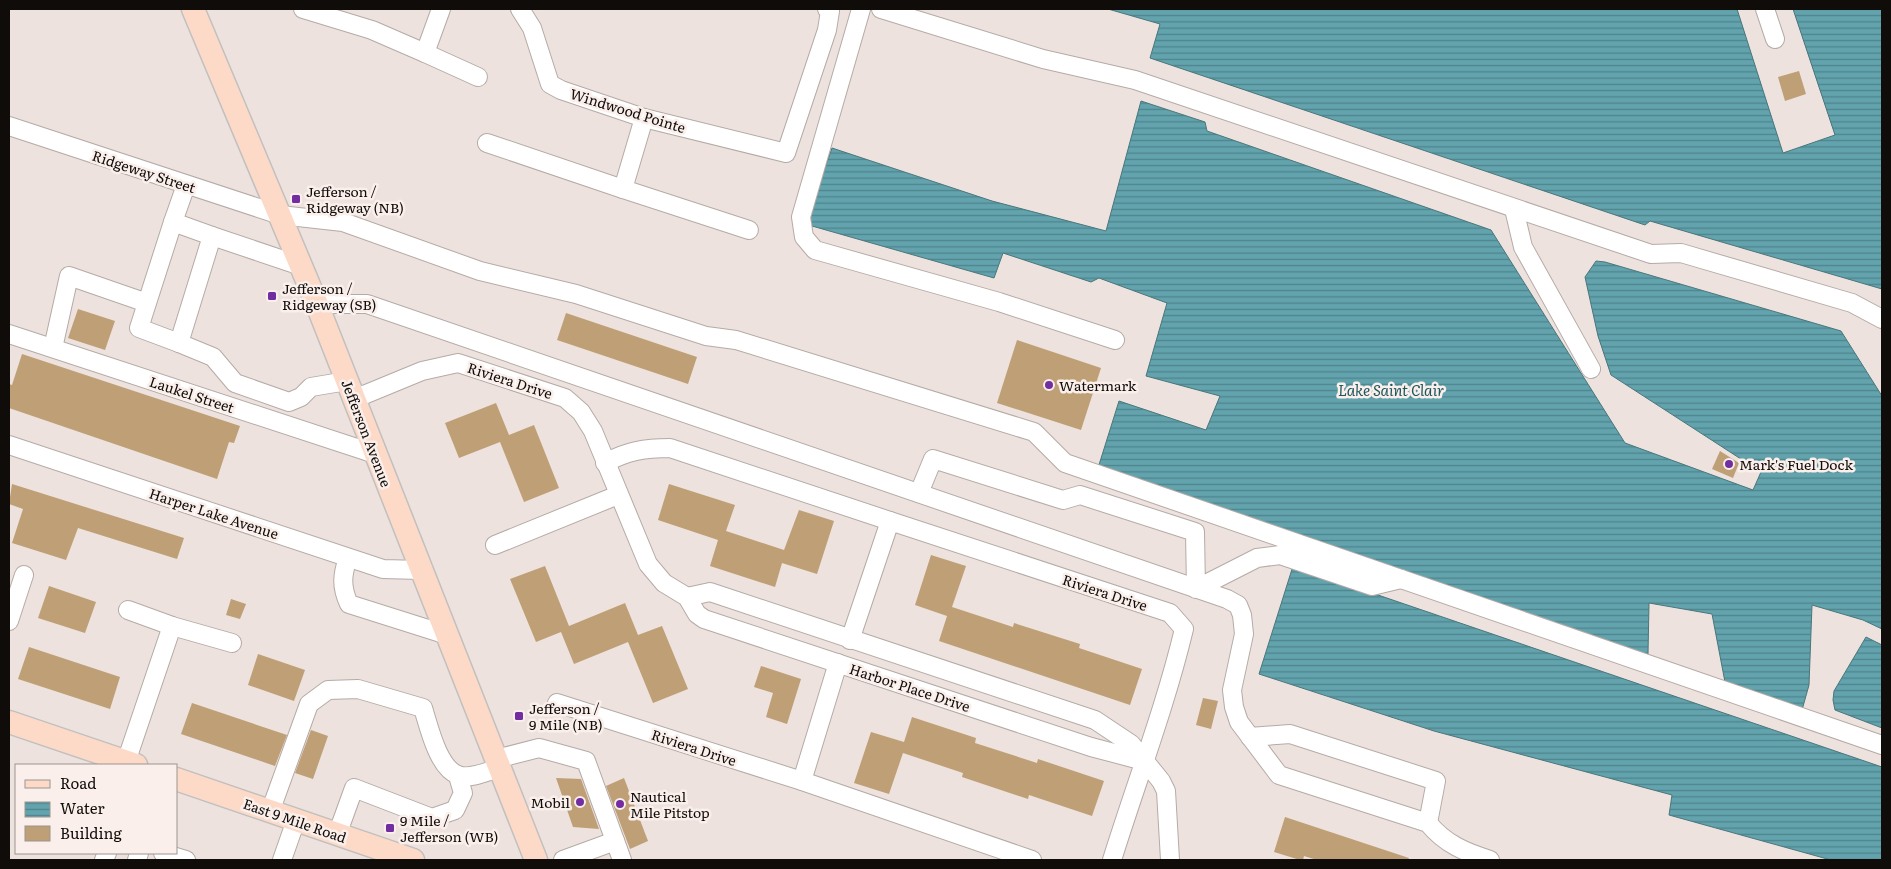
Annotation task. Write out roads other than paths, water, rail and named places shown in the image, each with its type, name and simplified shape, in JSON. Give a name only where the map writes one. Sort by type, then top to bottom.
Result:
[{"type":"main road","name":"Jefferson Avenue","points":[[195,10],[301,266],[536,860]]},
{"type":"main road","points":[[9,722],[131,764]]},
{"type":"main road","name":"East 9 Mile Road","points":[[178,780],[413,860]]},
{"type":"street","points":[[303,9],[372,30],[426,52],[478,77]]},
{"type":"street","points":[[426,52],[440,9]]},
{"type":"street","name":"Windwood Pointe","points":[[520,9],[532,28],[550,84],[561,90],[644,118],[786,153],[827,30],[830,11],[827,9]]},
{"type":"street","points":[[861,9],[801,217],[804,237],[815,250],[999,302],[1115,340]]},
{"type":"street","points":[[1765,9],[1775,39]]},
{"type":"street","points":[[856,27],[887,11],[1044,60],[1135,80],[1651,254],[1680,253],[1852,303],[1882,319]]},
{"type":"street","points":[[623,189],[644,118]]},
{"type":"street","name":"Ridgeway Street","points":[[9,126],[280,215],[343,222],[480,271],[576,294],[706,336],[736,340],[1034,432],[1064,463],[1882,746]]},
{"type":"street","points":[[487,143],[749,230]]},
{"type":"street","points":[[186,185],[139,328],[179,343],[212,236]]},
{"type":"street","points":[[1514,208],[1523,247],[1591,369]]},
{"type":"street","points":[[173,222],[301,266]]},
{"type":"street","points":[[53,348],[69,276],[147,303]]},
{"type":"street","points":[[316,304],[367,304],[1228,599],[1238,605],[1242,615],[1244,634],[1232,690],[1234,707],[1239,722],[1279,775],[1428,824],[1437,835],[1460,850],[1490,860]]},
{"type":"street","name":"Laukel Street","points":[[9,334],[376,454]]},
{"type":"street","name":"Riviera Drive","points":[[179,343],[213,358],[235,383],[288,402],[301,397],[311,386],[350,390],[458,363],[566,398],[581,412],[593,431],[648,564],[664,583],[687,597]]},
{"type":"street","name":"Harper Lake Avenue","points":[[9,445],[383,569],[421,570]]},
{"type":"street","name":"Riviera Drive","points":[[606,462],[625,452],[650,448],[670,448],[1170,613],[1184,629],[1161,716],[1144,761],[1112,860]]},
{"type":"street","points":[[919,493],[933,459],[1062,500],[1080,495],[1195,532],[1196,589]]},
{"type":"street","points":[[495,545],[618,495]]},
{"type":"street","points":[[850,640],[890,521]]},
{"type":"street","points":[[1196,589],[1256,558],[1280,555],[1372,586],[1401,579]]},
{"type":"street","points":[[348,558],[342,576],[344,592],[350,604],[446,635]]},
{"type":"street","points":[[9,621],[24,575]]},
{"type":"street","points":[[687,597],[710,592],[1095,720],[1131,744],[1161,781],[1166,791],[1170,860]]},
{"type":"street","name":"Harbor Place Drive","points":[[687,597],[697,614],[704,618],[1091,747],[1144,761]]},
{"type":"street","points":[[128,610],[172,626],[232,643]]},
{"type":"street","points":[[131,764],[172,626]]},
{"type":"street","points":[[802,781],[838,663]]},
{"type":"street","points":[[270,812],[310,704],[328,690],[358,689],[423,708],[443,764],[458,776],[463,793],[455,810],[432,818],[354,788],[337,835]]},
{"type":"street","name":"Riviera Drive","points":[[557,703],[802,781],[1032,860]]},
{"type":"street","points":[[1250,737],[1290,734],[1436,782],[1428,824]]},
{"type":"street","points":[[458,776],[474,775],[539,748],[586,761],[622,860]]},
{"type":"street","points":[[282,860],[296,820]]},
{"type":"street","points":[[564,860],[615,840]]},
{"type":"street","points":[[166,854],[186,860]]},
{"type":"water","points":[[1108,9],[1737,9],[1783,153],[1835,135],[1793,9],[1882,9],[1882,289],[1650,221],[1645,225],[1150,58],[1160,24]]},
{"type":"water","name":"Lake Saint Clair","points":[[1141,101],[1205,122],[1207,131],[1491,230],[1625,443],[1753,490],[1761,472],[1611,375],[1598,336],[1585,277],[1596,261],[1605,262],[1841,331],[1882,396],[1882,629],[1863,620],[1812,605],[1809,685],[1802,710],[1725,682],[1712,614],[1649,603],[1648,654],[1636,654],[1098,468],[1119,401],[1206,430],[1220,396],[1146,376],[1167,303],[1099,278],[1091,282],[1003,253],[994,278],[805,224],[832,148],[992,201],[1106,231]]},
{"type":"water","points":[[1293,566],[1882,767],[1882,860],[1831,860],[1669,815],[1672,795],[1434,731],[1259,674]]},
{"type":"water","points":[[1866,637],[1882,645],[1882,728],[1835,710],[1833,700],[1834,691]]},
{"type":"place","name":"Jefferson / Ridgeway (NB)","points":[[296,199]]},
{"type":"place","name":"Jefferson / Ridgeway (SB)","points":[[272,296]]},
{"type":"place","name":"Watermark","points":[[1049,385]]},
{"type":"place","name":"Mark's Fuel Dock","points":[[1729,464]]},
{"type":"place","name":"Jefferson / 9 Mile (NB)","points":[[519,716]]},
{"type":"place","name":"Mobil","points":[[580,802]]},
{"type":"place","name":"Nautical Mile Pitstop","points":[[620,804]]},
{"type":"place","name":"9 Mile / Jefferson (WB)","points":[[390,828]]}]
